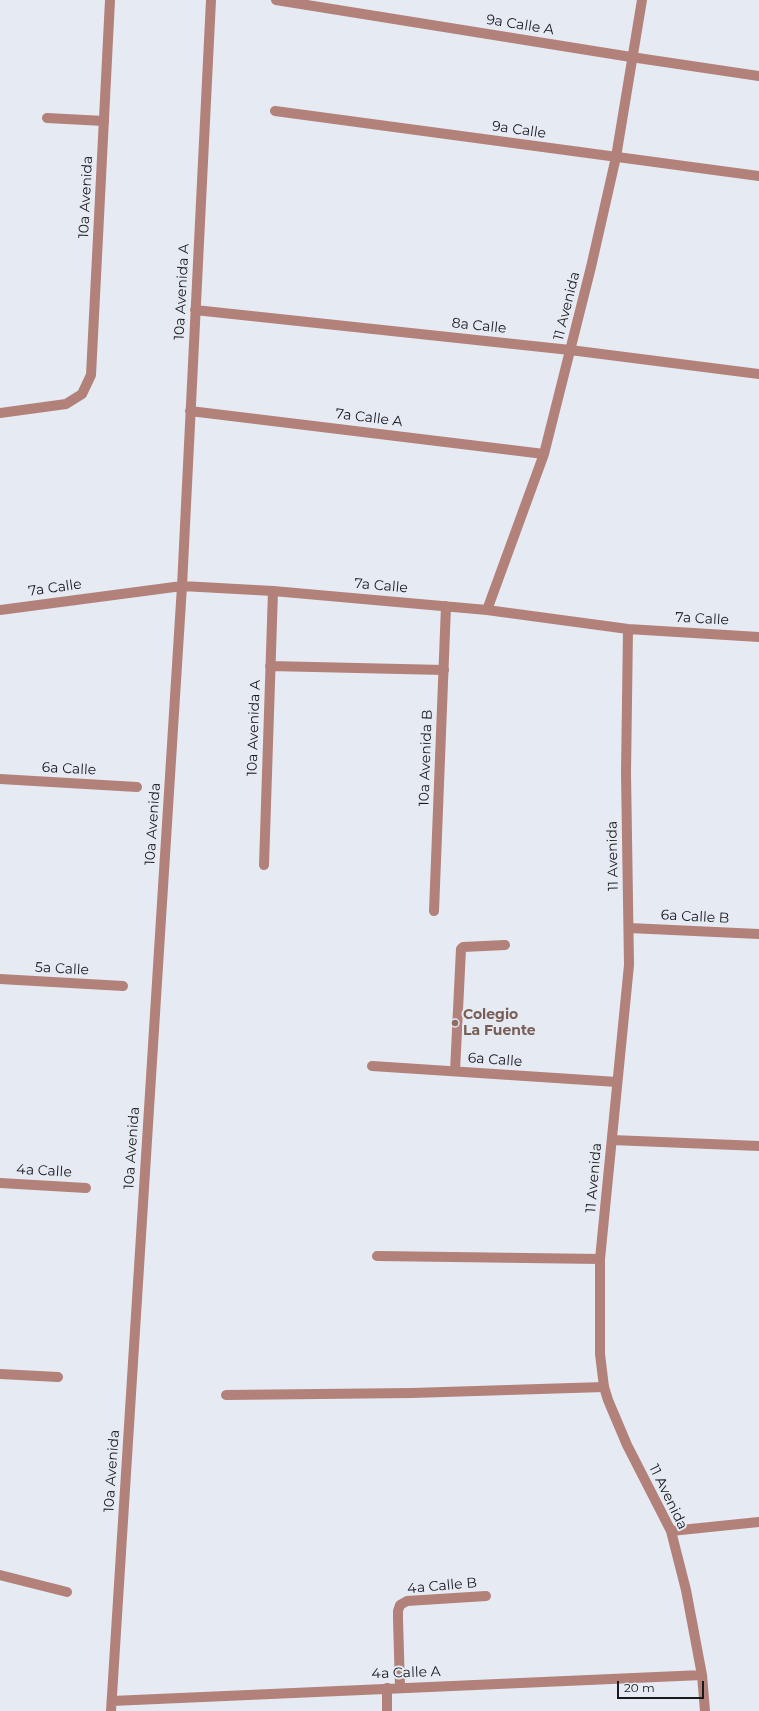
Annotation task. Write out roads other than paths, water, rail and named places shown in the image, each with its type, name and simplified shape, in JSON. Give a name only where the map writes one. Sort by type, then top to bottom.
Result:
[{"type":"street","name":"10a Avenida","points":[[0,412],[66,404],[82,394],[91,375],[110,0]]},
{"type":"street","name":"10a Avenida A","points":[[182,586],[211,0]]},
{"type":"street","name":"9a Calle A","points":[[276,0],[759,76]]},
{"type":"street","name":"11 Avenida","points":[[487,610],[544,454],[591,266],[616,156],[642,0]]},
{"type":"street","name":"9a Calle","points":[[276,111],[759,176]]},
{"type":"street","points":[[47,118],[104,121]]},
{"type":"street","name":"8a Calle","points":[[195,310],[570,350],[759,374]]},
{"type":"street","name":"7a Calle A","points":[[190,411],[544,454]]},
{"type":"street","name":"10a Avenida","points":[[111,1706],[182,586]]},
{"type":"street","name":"7a Calle","points":[[0,610],[182,586],[273,591],[446,606],[628,629],[759,637]]},
{"type":"street","name":"10a Avenida A","points":[[264,865],[273,591]]},
{"type":"street","name":"10a Avenida B","points":[[434,911],[446,606]]},
{"type":"street","name":"11 Avenida","points":[[628,629],[626,773],[629,965],[600,1259],[600,1354],[604,1387],[627,1445],[671,1531],[686,1590],[702,1675],[705,1711]]},
{"type":"street","points":[[270,666],[444,670]]},
{"type":"street","name":"6a Calle","points":[[0,779],[137,787]]},
{"type":"street","name":"6a Calle B","points":[[629,928],[759,934]]},
{"type":"street","points":[[455,1071],[460,949],[463,947],[505,945]]},
{"type":"street","name":"5a Calle","points":[[0,979],[123,986]]},
{"type":"street","name":"6a Calle","points":[[372,1066],[617,1082]]},
{"type":"street","points":[[612,1140],[759,1146]]},
{"type":"street","name":"4a Calle","points":[[0,1183],[86,1188]]},
{"type":"street","points":[[377,1256],[600,1259]]},
{"type":"street","points":[[0,1374],[58,1377]]},
{"type":"street","points":[[226,1395],[412,1393],[604,1387]]},
{"type":"street","points":[[671,1531],[759,1522]]},
{"type":"street","points":[[0,1575],[67,1592]]},
{"type":"street","name":"4a Calle B","points":[[400,1687],[398,1611],[400,1605],[407,1601],[486,1596]]},
{"type":"street","name":"4a Calle A","points":[[111,1706],[400,1687],[702,1675]]},
{"type":"street","points":[[387,1688],[387,1711]]},
{"type":"place","name":"Colegio La Fuente","points":[[455,1023]]}]
